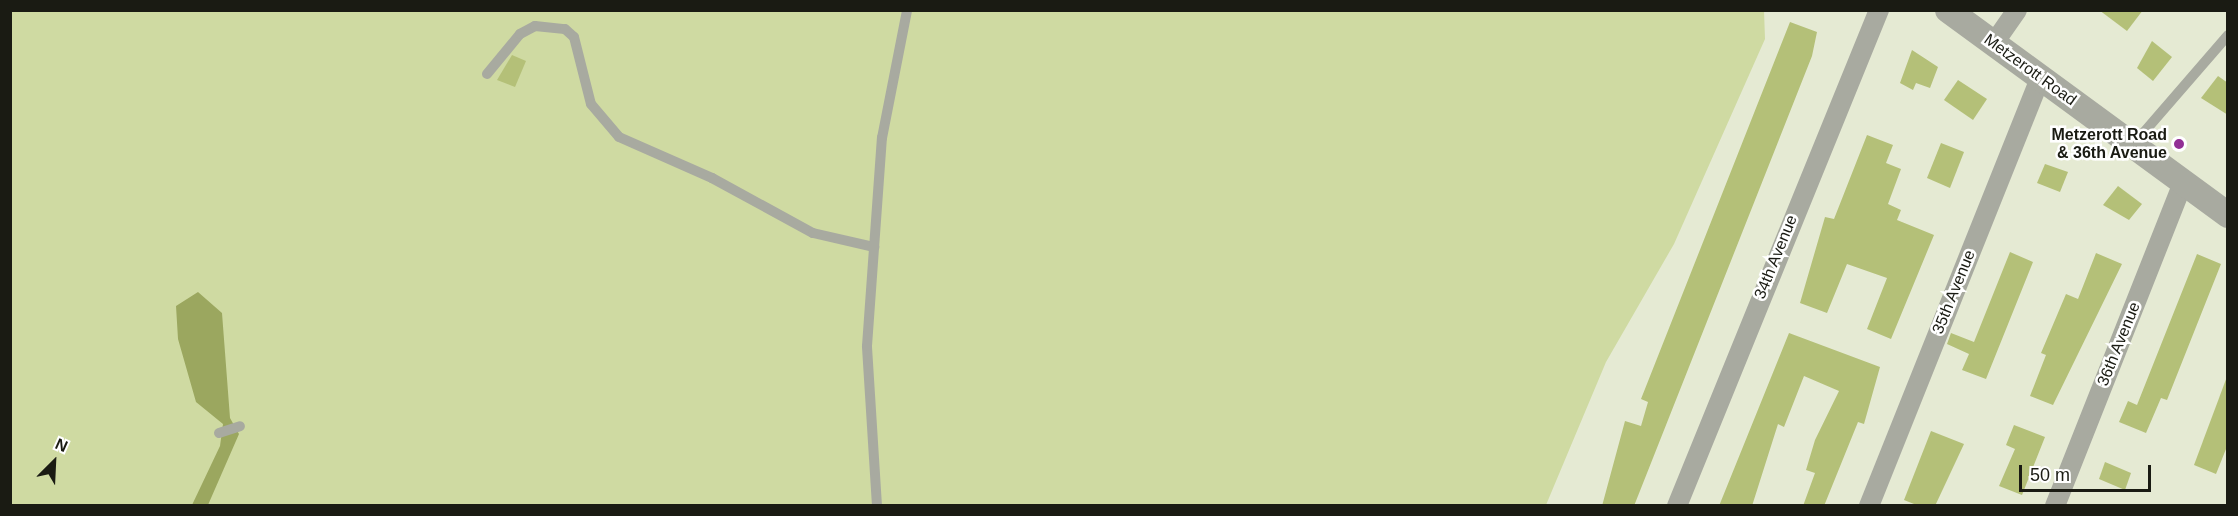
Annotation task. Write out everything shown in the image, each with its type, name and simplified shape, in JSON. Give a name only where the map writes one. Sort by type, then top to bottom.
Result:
[{"type":"street","name":"34th Avenue","points":[[1677,506],[1878,10]]},
{"type":"street","name":"Metzerott Road","points":[[1948,10],[2228,215]]},
{"type":"street","points":[[1994,43],[2017,10]]},
{"type":"street","name":"35th Avenue","points":[[1869,506],[2040,78]]},
{"type":"street","name":"36th Avenue","points":[[2055,506],[2183,183]]},
{"type":"lane","points":[[877,506],[867,346],[882,138],[907,10]]},
{"type":"lane","points":[[487,74],[502,50],[535,26],[565,29],[574,37],[591,104],[619,137],[712,178],[813,233],[874,247]]},
{"type":"lane","points":[[2132,146],[2228,35]]},
{"type":"lane","points":[[219,433],[240,426]]},
{"type":"shaded area","points":[[1764,10],[1765,39],[1674,244],[1606,362],[1546,505],[11,506],[10,11]]},
{"type":"shaded area","points":[[198,292],[222,313],[230,418],[239,434],[208,505],[192,505],[220,446],[223,424],[196,402],[178,339],[176,306]]},
{"type":"building","points":[[2099,10],[2143,10],[2127,31]]},
{"type":"building","points":[[1790,22],[1817,32],[1812,56],[1634,506],[1602,506],[1625,421],[1641,426],[1648,402],[1641,399]]},
{"type":"building","points":[[2152,41],[2172,57],[2153,81],[2137,68]]},
{"type":"building","points":[[1912,50],[1938,67],[1930,88],[1916,83],[1913,90],[1900,83]]},
{"type":"building","points":[[512,55],[526,61],[515,87],[497,80]]},
{"type":"building","points":[[2218,76],[2228,83],[2228,115],[2201,98]]},
{"type":"building","points":[[1958,80],[1987,99],[1973,120],[1944,100]]},
{"type":"building","points":[[1867,135],[1893,145],[1886,163],[1901,169],[1888,204],[1901,210],[1897,220],[1934,235],[1891,339],[1867,329],[1887,278],[1847,264],[1827,313],[1800,303],[1825,217],[1834,219]]},
{"type":"building","points":[[1941,143],[1964,152],[1950,188],[1927,178]]},
{"type":"building","points":[[2045,164],[2068,172],[2060,192],[2037,183]]},
{"type":"building","points":[[2118,186],[2142,204],[2129,220],[2103,205]]},
{"type":"building","points":[[2010,252],[2033,262],[1986,379],[1962,370],[1969,354],[1947,344],[1951,333],[1974,342]]},
{"type":"building","points":[[2096,253],[2122,264],[2053,405],[2030,396],[2046,355],[2041,353],[2066,294],[2078,299]]},
{"type":"building","points":[[2197,254],[2221,264],[2167,400],[2161,398],[2146,433],[2119,422],[2128,401],[2137,405]]},
{"type":"building","points":[[1789,333],[1880,367],[1864,424],[1858,422],[1824,506],[1803,506],[1815,473],[1806,470],[1815,440],[1839,391],[1804,376],[1784,427],[1778,424],[1752,506],[1719,506]]},
{"type":"building","points":[[2228,374],[2228,444],[2216,474],[2194,465]]},
{"type":"building","points":[[2014,425],[2045,437],[2022,495],[1999,486],[2015,449],[2006,445]]},
{"type":"building","points":[[1931,431],[1964,444],[1935,506],[1919,506],[1904,500]]},
{"type":"building","points":[[2105,462],[2131,473],[2125,490],[2099,479]]},
{"type":"place","name":"Metzerott Road & 36th Avenue","points":[[2179,144]]}]
